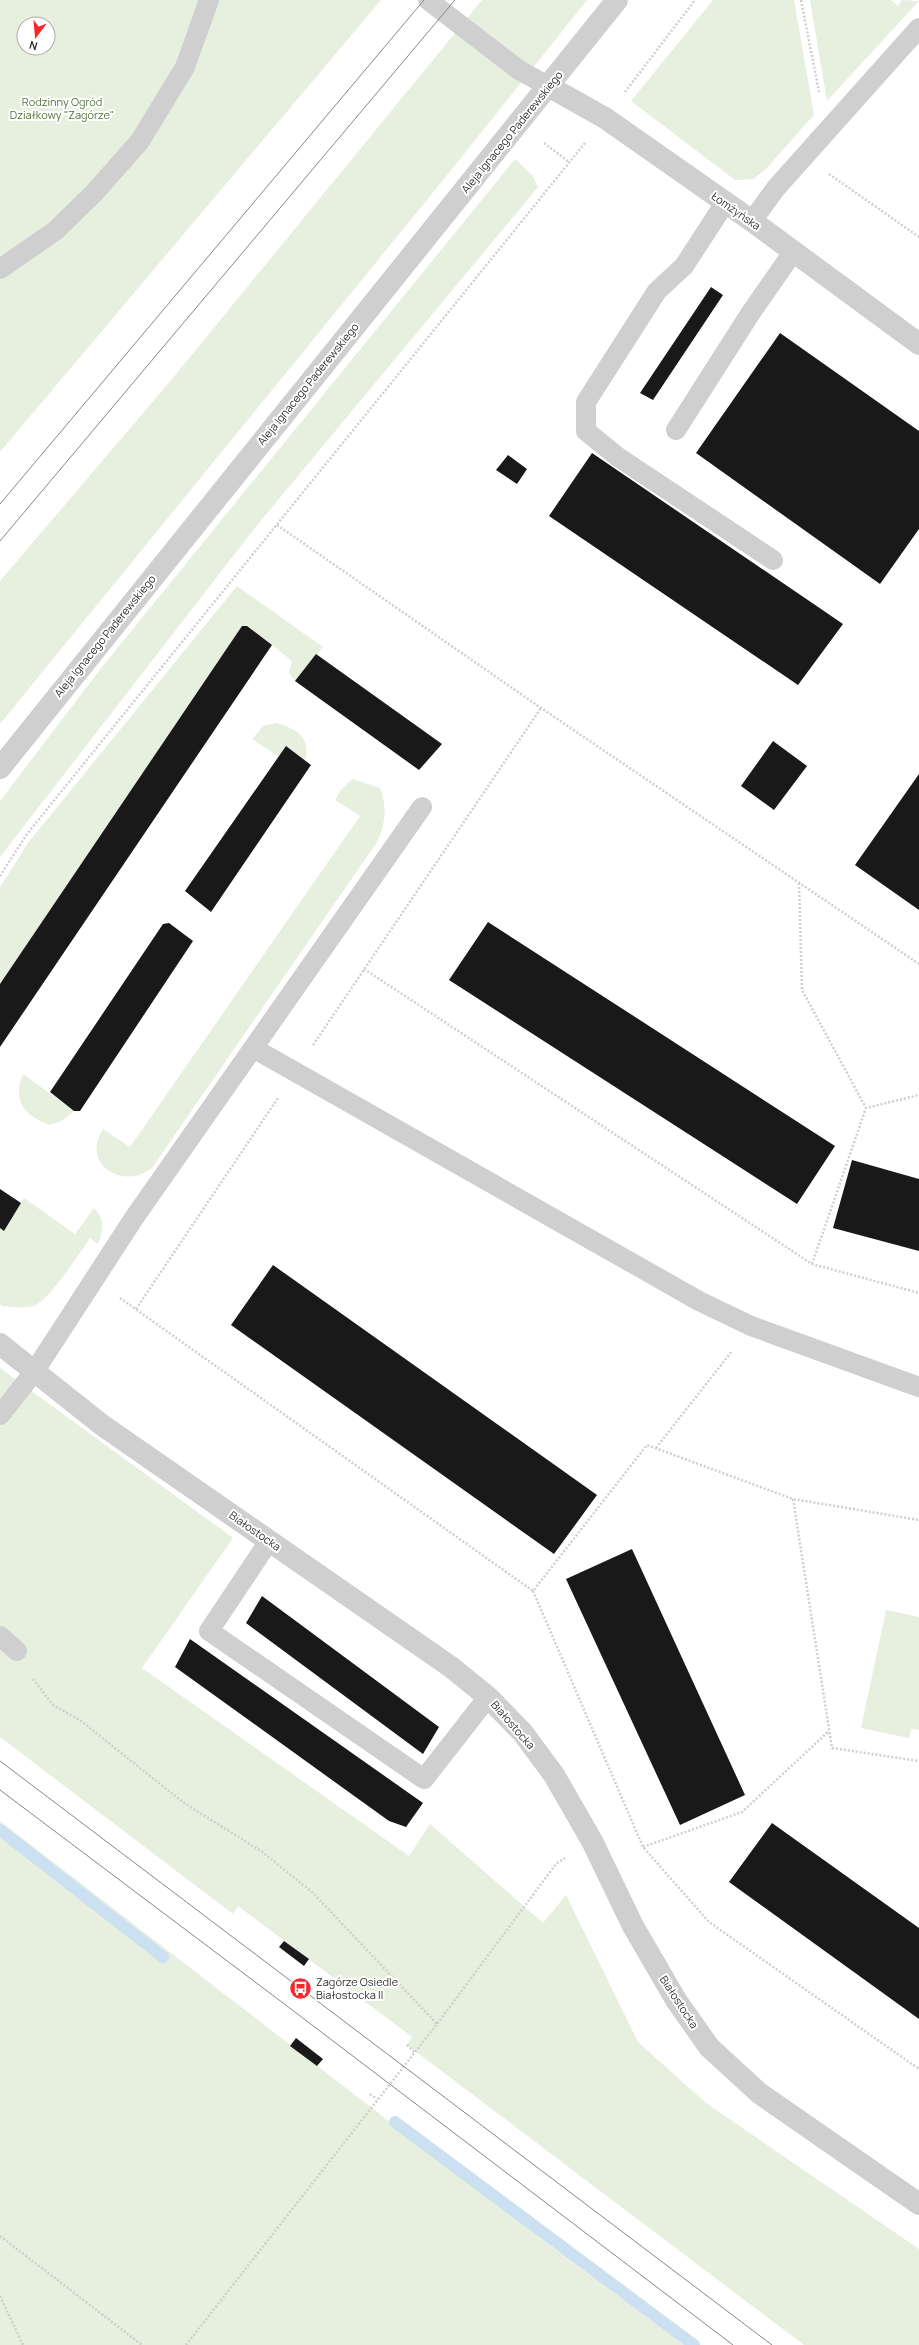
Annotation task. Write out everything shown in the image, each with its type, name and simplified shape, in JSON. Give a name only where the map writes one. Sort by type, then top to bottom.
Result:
[{"type":"street","name":"Aleja Ignacego Paderewskiego","points":[[0,768],[617,0]]},
{"type":"street","name":"Łomżyńska","points":[[548,86],[605,118],[752,221],[919,344]]},
{"type":"street","name":"Białostocka","points":[[0,1344],[102,1425],[451,1667],[488,1697],[523,1733],[554,1775],[592,1840],[633,1926],[676,2000],[709,2047],[759,2093],[919,2204]]},
{"type":"lane","points":[[0,269],[55,231],[94,193],[140,141],[185,67],[209,0]]},
{"type":"lane","points":[[428,0],[519,70],[548,86]]},
{"type":"lane","points":[[752,221],[776,188],[919,28]]},
{"type":"lane","points":[[725,203],[684,266],[657,291],[586,402],[586,431],[618,457],[773,560]]},
{"type":"lane","points":[[676,430],[750,314],[793,252]]},
{"type":"lane","points":[[0,1415],[34,1372],[134,1218],[422,807]]},
{"type":"lane","points":[[253,1048],[294,1073],[699,1301],[751,1326],[919,1387]]},
{"type":"lane","points":[[269,1541],[209,1631],[424,1779],[488,1697]]},
{"type":"lane","points":[[0,1636],[16,1651]]},
{"type":"path","points":[[0,876],[27,834],[605,118],[695,0]]},
{"type":"path","points":[[801,0],[826,132]]},
{"type":"path","points":[[804,156],[919,237]]},
{"type":"path","points":[[277,525],[542,708],[919,964]]},
{"type":"path","points":[[136,1309],[364,969],[542,708]]},
{"type":"path","points":[[799,883],[802,990],[866,1108],[812,1264]]},
{"type":"path","points":[[364,969],[812,1264],[919,1293]]},
{"type":"path","points":[[866,1108],[919,1095]]},
{"type":"path","points":[[94,1279],[533,1591],[644,1847],[709,1922],[919,2069]]},
{"type":"path","points":[[656,1448],[751,1326]]},
{"type":"path","points":[[533,1591],[647,1445],[793,1499],[919,1520]]},
{"type":"path","points":[[793,1499],[832,1748],[919,1761]]},
{"type":"path","points":[[16,1651],[30,1676],[53,1705],[81,1722],[184,1803],[261,1851],[312,1892],[437,2024]]},
{"type":"path","points":[[644,1847],[742,1812],[829,1730]]},
{"type":"path","points":[[186,2345],[437,2024],[556,1864],[592,1840]]},
{"type":"path","points":[[407,2045],[414,2052]]},
{"type":"path","points":[[370,2094],[377,2099]]},
{"type":"path","points":[[0,2236],[142,2345]]},
{"type":"path","points":[[0,2296],[23,2345]]},
{"type":"green space","name":"Rodzinny Ogród Działkowy \"Zagórze\"","points":[[0,0],[381,0],[0,452]]},
{"type":"green space","points":[[482,0],[587,0],[444,179],[0,724],[0,581],[172,379]]},
{"type":"green space","points":[[713,0],[794,0],[814,115],[765,170],[753,179],[735,180],[631,101]]},
{"type":"green space","points":[[810,0],[891,0],[898,6],[902,0],[919,1],[827,101]]},
{"type":"green space","points":[[515,159],[532,175],[538,187],[254,529],[0,857],[0,801],[102,667]]},
{"type":"green space","points":[[237,586],[323,647],[295,681],[289,673],[292,661],[248,626],[242,626],[0,984],[0,887],[28,843]]},
{"type":"green space","points":[[276,723],[295,731],[304,740],[307,752],[305,760],[287,746],[279,757],[252,739],[263,726]]},
{"type":"green space","points":[[352,779],[380,788],[384,802],[384,822],[377,842],[152,1168],[141,1174],[129,1177],[118,1175],[108,1170],[101,1163],[97,1153],[97,1142],[103,1129],[130,1147],[360,816],[335,800],[340,791]]},
{"type":"green space","points":[[23,1074],[74,1111],[62,1121],[49,1125],[33,1116],[22,1106],[20,1099],[20,1083]]},
{"type":"green space","points":[[24,1198],[75,1234],[94,1208],[98,1212],[102,1221],[101,1234],[98,1244],[90,1238],[57,1284],[36,1305],[24,1307],[2,1306],[0,1304],[0,1228],[5,1230]]},
{"type":"green space","points":[[0,1368],[233,1538],[142,1668],[409,1856],[430,1824],[543,1923],[566,1895],[638,2042],[706,2103],[919,2249],[919,2345],[804,2345],[407,2045],[412,2037],[238,1906],[233,1914],[0,1737]]},
{"type":"green space","points":[[886,1610],[919,1617],[919,1730],[911,1729],[909,1738],[861,1728]]},
{"type":"green space","points":[[0,1821],[556,2250],[684,2345],[0,2345]]},
{"type":"building","points":[[711,287],[723,295],[653,400],[640,393]]},
{"type":"building","points":[[780,333],[919,431],[919,529],[880,584],[696,453]]},
{"type":"building","points":[[592,453],[843,624],[798,685],[549,516]]},
{"type":"building","points":[[508,455],[527,469],[517,484],[496,470]]},
{"type":"building","points":[[242,626],[247,626],[272,645],[0,1047],[0,984]]},
{"type":"building","points":[[316,654],[442,744],[419,770],[295,681]]},
{"type":"building","points":[[773,741],[807,766],[774,810],[741,786]]},
{"type":"building","points":[[286,746],[311,765],[211,912],[185,891]]},
{"type":"building","points":[[919,774],[919,910],[855,865]]},
{"type":"building","points":[[488,922],[835,1146],[797,1204],[449,980]]},
{"type":"building","points":[[169,923],[193,941],[80,1111],[74,1111],[50,1092],[163,924]]},
{"type":"building","points":[[852,1160],[919,1179],[919,1251],[833,1228]]},
{"type":"building","points":[[0,1189],[21,1203],[4,1231],[0,1228]]},
{"type":"building","points":[[273,1265],[597,1495],[554,1554],[231,1325]]},
{"type":"building","points":[[632,1549],[745,1795],[680,1825],[566,1579]]},
{"type":"building","points":[[262,1596],[439,1727],[423,1754],[246,1623]]},
{"type":"building","points":[[190,1639],[423,1803],[406,1827],[389,1821],[175,1667]]},
{"type":"building","points":[[772,1823],[919,1928],[919,2019],[729,1882]]},
{"type":"building","points":[[284,1941],[309,1959],[304,1966],[279,1947]]},
{"type":"building","points":[[296,2038],[323,2059],[317,2066],[290,2046]]},
{"type":"waterway","points":[[0,1830],[163,1957]]},
{"type":"waterway","points":[[395,2122],[694,2345]]},
{"type":"tram line","points":[[0,504],[424,0]]},
{"type":"tram line","points":[[0,541],[455,0]]},
{"type":"tram line","points":[[0,1761],[772,2345]]},
{"type":"tram line","points":[[0,1790],[733,2345]]},
{"type":"place","name":"Zagórze Osiedle Białostocka II","points":[[300,1988]]}]
